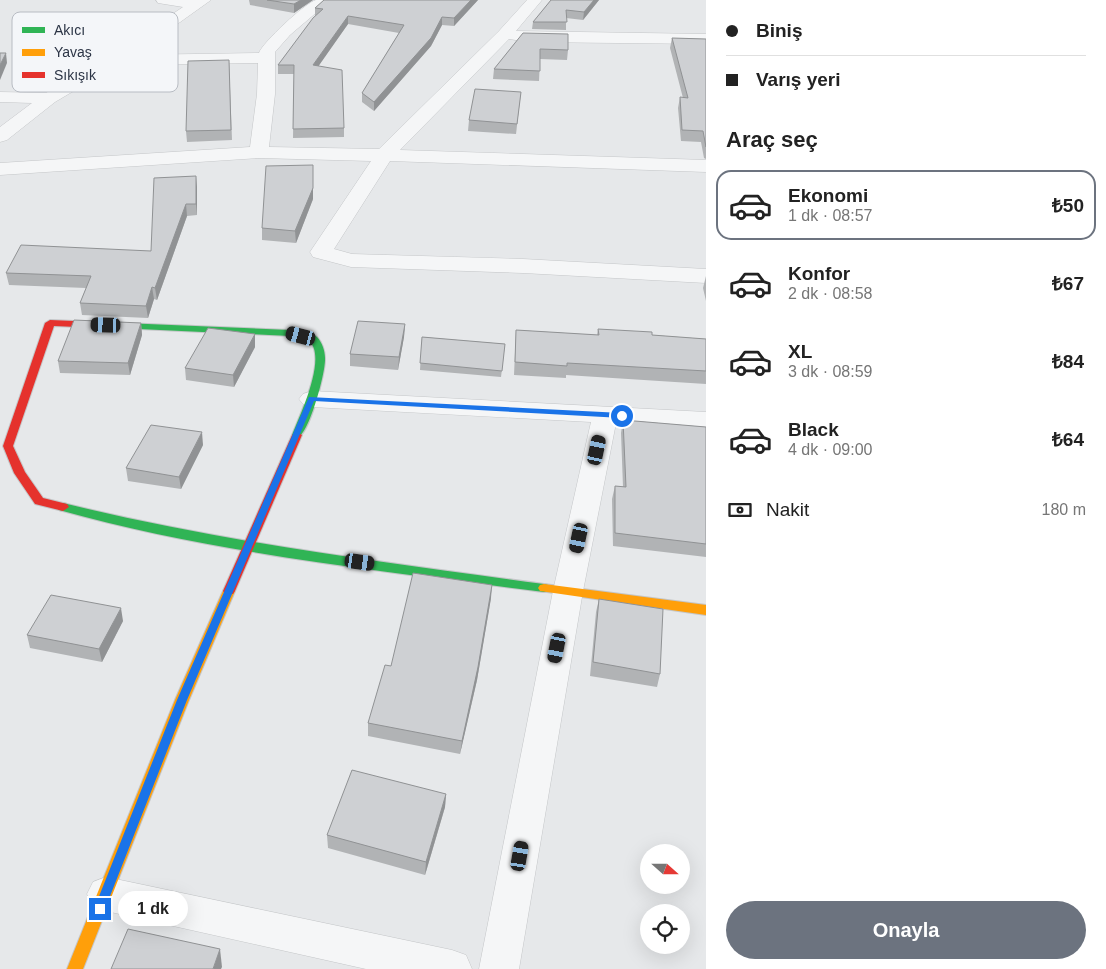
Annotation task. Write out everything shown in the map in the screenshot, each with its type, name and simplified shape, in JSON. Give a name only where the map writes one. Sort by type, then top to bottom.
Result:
[{"type":"street","points":[[163,0],[201,3]]},
{"type":"street","points":[[258,152],[266,94],[267,52],[284,32],[324,0]]},
{"type":"street","points":[[535,0],[505,34],[385,154],[321,252],[351,260],[523,266],[706,276]]},
{"type":"street","points":[[178,18],[201,3]]},
{"type":"street","points":[[505,34],[529,37],[706,39]]},
{"type":"street","points":[[178,59],[266,58]]},
{"type":"street","points":[[0,136],[48,98],[58,92]]},
{"type":"street","points":[[0,97],[48,98]]},
{"type":"street","points":[[0,168],[258,152],[385,154],[706,166]]},
{"type":"street","points":[[75,969],[182,700],[248,546],[312,399],[322,354],[319,346],[312,338],[290,333],[50,323],[8,446],[20,473],[39,501],[118,522],[248,546],[706,610]]},
{"type":"street","points":[[312,399],[706,420]]},
{"type":"street","points":[[499,969],[568,591],[605,415]]},
{"type":"street","points":[[106,894],[452,969]]},
{"type":"building","points":[[267,0],[301,0],[294,4]]},
{"type":"building","points":[[324,0],[471,0],[454,18],[442,17],[431,38],[374,102],[362,93],[404,25],[348,16],[313,65],[342,70],[344,128],[293,129],[294,65],[278,65],[313,18],[323,9],[315,8]]},
{"type":"building","points":[[551,0],[594,0],[584,12],[566,10],[567,22],[533,22]]},
{"type":"building","points":[[523,33],[568,34],[568,50],[540,49],[540,71],[494,69]]},
{"type":"building","points":[[672,38],[706,39],[706,147],[703,131],[682,130],[680,97],[688,98]]},
{"type":"building","points":[[0,53],[6,53],[0,65]]},
{"type":"building","points":[[229,60],[231,130],[186,131],[188,61]]},
{"type":"building","points":[[475,89],[521,92],[517,124],[469,120]]},
{"type":"building","points":[[313,165],[313,188],[295,231],[262,228],[266,166]]},
{"type":"building","points":[[196,176],[196,204],[186,204],[155,288],[152,287],[146,306],[80,303],[91,276],[6,273],[21,245],[151,251],[154,178]]},
{"type":"building","points":[[74,320],[141,323],[128,363],[58,361]]},
{"type":"building","points":[[358,321],[405,324],[399,357],[350,354]]},
{"type":"building","points":[[208,328],[255,334],[233,375],[185,368]]},
{"type":"building","points":[[598,329],[652,332],[652,335],[706,339],[706,371],[567,363],[567,366],[515,362],[516,330],[599,335]]},
{"type":"building","points":[[422,337],[505,344],[502,371],[420,363]]},
{"type":"building","points":[[623,420],[706,427],[706,544],[615,533],[615,486],[626,487]]},
{"type":"building","points":[[151,425],[202,432],[179,477],[126,468]]},
{"type":"building","points":[[413,573],[492,585],[478,667],[462,741],[368,723],[385,665],[391,666]]},
{"type":"building","points":[[51,595],[121,608],[99,649],[27,635]]},
{"type":"building","points":[[599,599],[663,609],[660,674],[593,662]]},
{"type":"building","points":[[352,770],[446,794],[426,862],[327,835]]},
{"type":"building","points":[[128,929],[220,949],[213,969],[111,969]]},
{"type":"traffic: fast","points":[[99,325],[290,333],[313,339],[319,347],[319,371],[316,386],[297,435]]},
{"type":"traffic: fast","points":[[63,507],[122,522],[242,545],[362,564],[544,588]]},
{"type":"traffic: slow","points":[[544,588],[706,610]]},
{"type":"traffic: slow","points":[[75,969],[182,700],[229,591]]},
{"type":"traffic: jam","points":[[63,507],[39,501],[20,473],[8,446],[50,323],[99,325]]},
{"type":"traffic: jam","points":[[229,591],[297,435]]},
{"type":"route","points":[[100,909],[182,700],[312,399],[622,416]]}]
